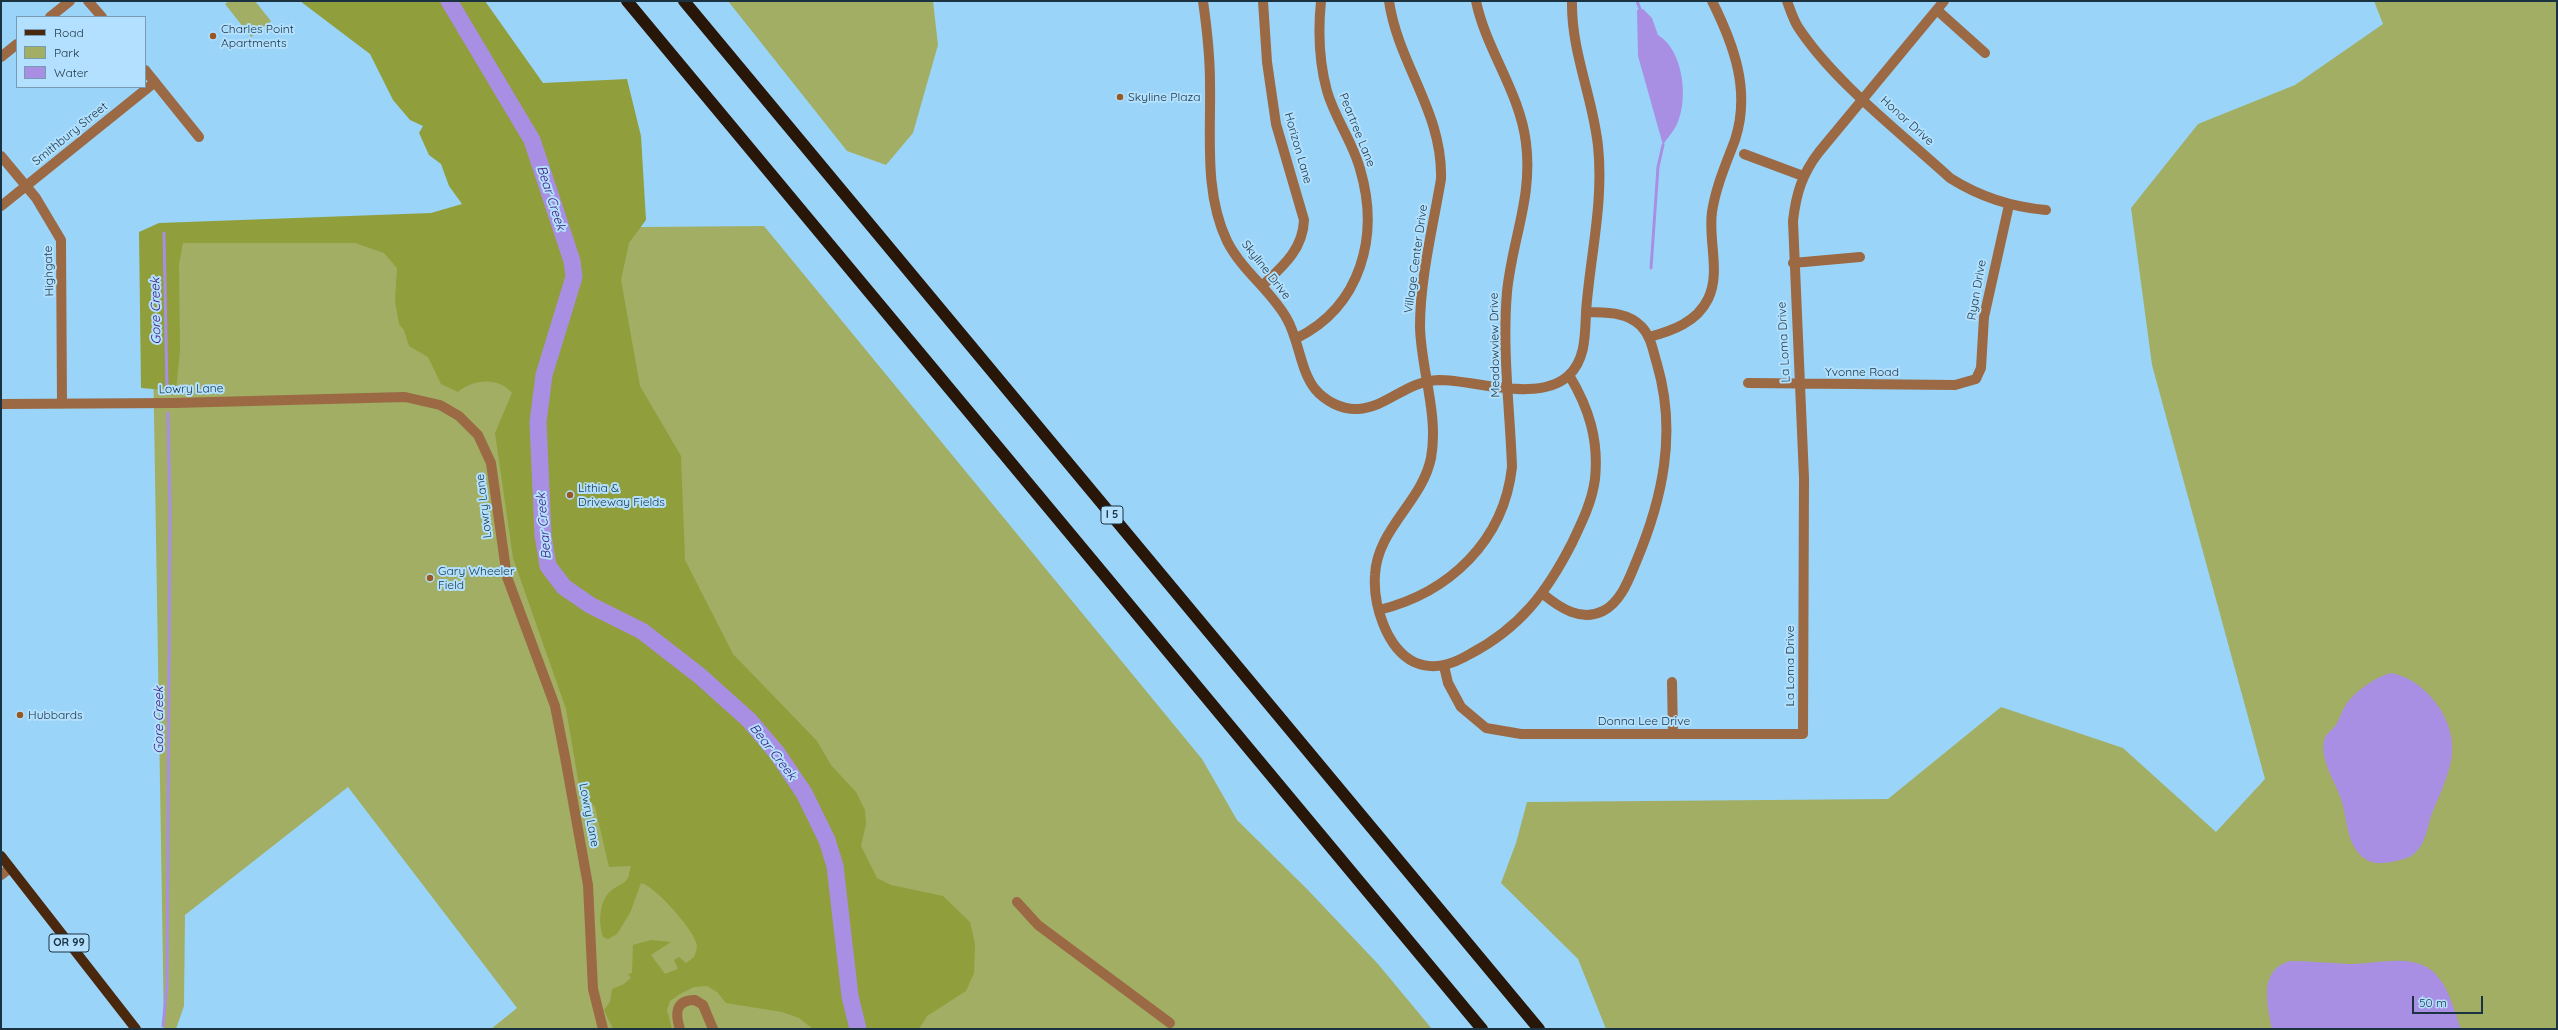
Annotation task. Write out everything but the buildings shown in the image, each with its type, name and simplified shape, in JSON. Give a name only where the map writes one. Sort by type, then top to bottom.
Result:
[{"type":"highway","points":[[627,1],[1482,1029]]},
{"type":"highway","name":"I 5","points":[[684,1],[1539,1029]]},
{"type":"main road","name":"OR 99","points":[[1,856],[136,1029]]},
{"type":"street","points":[[51,16],[70,1]]},
{"type":"street","points":[[88,1],[101,16]]},
{"type":"street","name":"Skyline Drive","points":[[1203,1],[1210,83],[1212,178],[1215,204],[1227,241],[1247,270],[1276,301],[1297,338],[1309,380],[1323,397],[1341,406],[1358,409],[1372,406],[1407,387],[1426,382],[1449,380],[1508,387],[1543,388],[1557,384],[1569,375],[1582,354],[1600,196],[1600,172],[1594,118],[1576,51],[1572,26],[1572,1]]},
{"type":"street","name":"Horizon Lane","points":[[1262,286],[1296,251],[1302,236],[1304,220],[1276,124],[1267,62],[1263,1]]},
{"type":"street","name":"Peartree Lane","points":[[1297,338],[1316,328],[1345,296],[1362,261],[1369,229],[1360,168],[1332,107],[1323,73],[1320,26],[1321,1]]},
{"type":"street","name":"Village Center Drive","points":[[1389,1],[1394,27],[1432,117],[1441,159],[1441,178],[1421,305],[1421,354],[1432,426],[1431,455],[1426,477],[1379,551],[1374,576],[1379,610],[1388,633],[1403,654],[1423,664],[1444,666]]},
{"type":"street","name":"Meadowview Drive","points":[[1379,610],[1396,606],[1435,589],[1481,548],[1495,528],[1507,498],[1512,468],[1508,387],[1507,293],[1527,194],[1527,156],[1518,106],[1476,1]]},
{"type":"street","points":[[1649,337],[1671,331],[1698,313],[1708,299],[1713,284],[1712,213],[1719,180],[1735,139],[1742,92],[1740,70],[1712,1]]},
{"type":"street","name":"Honor Drive","points":[[1788,1],[1797,26],[1816,51],[1862,98],[1950,178],[1979,194],[2009,205],[2046,210]]},
{"type":"street","name":"La Loma Drive","points":[[1803,734],[1804,478],[1793,263],[1793,221],[1797,190],[1803,176],[1862,98],[1944,1]]},
{"type":"street","points":[[1937,10],[1985,53]]},
{"type":"street","points":[[1,57],[16,45]]},
{"type":"street","points":[[146,71],[199,137]]},
{"type":"street","name":"Smithbury Street","points":[[1,206],[155,82]]},
{"type":"street","points":[[1744,154],[1803,176]]},
{"type":"street","name":"Highgate","points":[[1,156],[26,186],[53,224],[62,243],[62,404]]},
{"type":"street","name":"Ryan Drive","points":[[1976,379],[1982,368],[1984,317],[2009,205]]},
{"type":"street","points":[[1793,263],[1860,257]]},
{"type":"street","points":[[1543,594],[1570,613],[1593,615],[1614,604],[1630,577],[1651,526],[1663,477],[1666,419],[1665,396],[1649,337],[1641,326],[1631,318],[1620,314],[1586,312]]},
{"type":"street","points":[[1444,666],[1490,644],[1516,623],[1543,594],[1584,519],[1594,480],[1596,460],[1594,431],[1586,406],[1569,375]]},
{"type":"street","name":"Yvonne Road","points":[[1748,383],[1799,385],[1955,385],[1976,379]]},
{"type":"street","name":"Lowry Lane","points":[[1,404],[405,397],[440,405],[459,416],[472,429],[486,450],[495,475],[507,577],[555,706],[584,859],[591,930],[592,989],[603,1029]]},
{"type":"street","name":"Donna Lee Drive","points":[[1444,666],[1454,696],[1461,707],[1486,728],[1521,734],[1803,734]]},
{"type":"street","points":[[1672,682],[1673,734]]},
{"type":"street","points":[[1,875],[10,868]]},
{"type":"street","points":[[1017,902],[1038,925],[1170,1023]]},
{"type":"street","points":[[680,1029],[676,1016],[677,1008],[682,1003],[695,1000],[701,1002],[713,1029]]},
{"type":"green space","points":[[229,1],[255,1],[271,21],[251,37],[225,4]]},
{"type":"green space","points":[[300,1],[485,1],[543,83],[627,79],[641,136],[646,220],[629,243],[621,280],[640,386],[681,456],[685,560],[733,654],[817,741],[831,765],[856,792],[865,810],[866,824],[861,846],[877,878],[891,885],[943,896],[970,922],[975,944],[974,973],[966,991],[927,1016],[919,1029],[813,1029],[799,1018],[782,1012],[726,1003],[717,992],[707,986],[694,987],[670,1001],[667,1010],[672,1029],[613,1029],[604,1010],[610,1002],[612,989],[624,984],[631,978],[628,974],[632,973],[633,945],[651,940],[671,942],[651,955],[665,974],[678,969],[674,960],[679,957],[686,963],[694,957],[697,944],[693,935],[672,908],[655,891],[641,883],[630,913],[617,934],[608,939],[603,937],[600,925],[602,905],[608,893],[628,878],[631,866],[609,867],[595,807],[580,791],[566,709],[513,558],[495,433],[512,393],[507,388],[493,382],[478,382],[471,384],[458,392],[441,384],[428,357],[409,346],[404,330],[399,324],[395,301],[397,268],[384,253],[355,243],[183,243],[179,264],[180,351],[176,391],[141,388],[139,232],[159,223],[431,213],[462,204],[449,186],[441,164],[429,155],[419,133],[423,126],[410,120],[393,100],[370,54]]},
{"type":"green space","points":[[728,1],[933,1],[938,45],[913,133],[886,165],[847,151]]},
{"type":"green space","points":[[2374,1],[2557,1],[2557,1029],[1606,1029],[1578,959],[1501,883],[1516,843],[1527,802],[1888,799],[2001,707],[2123,748],[2216,832],[2265,779],[2152,365],[2131,208],[2198,124],[2295,85],[2383,24]]},
{"type":"green space","name":"Lithia & Driveway Fields","points":[[764,226],[1202,759],[1237,820],[1307,889],[1378,964],[1432,1029],[491,1029],[517,1008],[348,787],[185,915],[184,1006],[176,1029],[164,1029],[151,231]]},
{"type":"water","points":[[1643,9],[1652,18],[1658,35],[1666,42],[1673,52],[1678,63],[1683,88],[1681,113],[1676,127],[1663,145],[1638,56],[1637,10]]},
{"type":"water","points":[[2391,673],[2404,677],[2415,683],[2435,702],[2449,727],[2452,740],[2452,753],[2447,777],[2431,816],[2421,846],[2414,854],[2401,860],[2376,863],[2368,861],[2362,856],[2352,843],[2348,832],[2343,804],[2326,763],[2323,748],[2326,736],[2336,725],[2344,708],[2352,697],[2364,686]]},
{"type":"water","points":[[2290,961],[2358,964],[2402,961],[2422,965],[2437,975],[2442,982],[2450,997],[2461,1029],[2272,1029],[2267,999],[2269,980],[2273,972],[2280,965]]},
{"type":"waterway","name":"Bear Creek","points":[[449,1],[532,140],[572,261],[574,277],[544,375],[538,422],[543,535],[548,566],[564,587],[590,605],[642,631],[700,676],[749,720],[777,753],[804,793],[827,840],[835,866],[850,996],[858,1029]]},
{"type":"waterway","points":[[1637,1],[1640,9]]},
{"type":"waterway","points":[[1651,268],[1658,167],[1663,145]]},
{"type":"waterway","name":"Gore Creek","points":[[164,233],[167,389]]},
{"type":"waterway","name":"Gore Creek","points":[[163,1026],[167,985],[170,513],[168,413]]},
{"type":"place","name":"Charles Point Apartments","points":[[213,36]]},
{"type":"place","name":"Skyline Plaza","points":[[1120,97]]},
{"type":"place","name":"Lithia & Driveway Fields","points":[[570,495]]},
{"type":"place","name":"Gary Wheeler Field","points":[[430,578]]},
{"type":"place","name":"Hubbards","points":[[20,715]]}]
